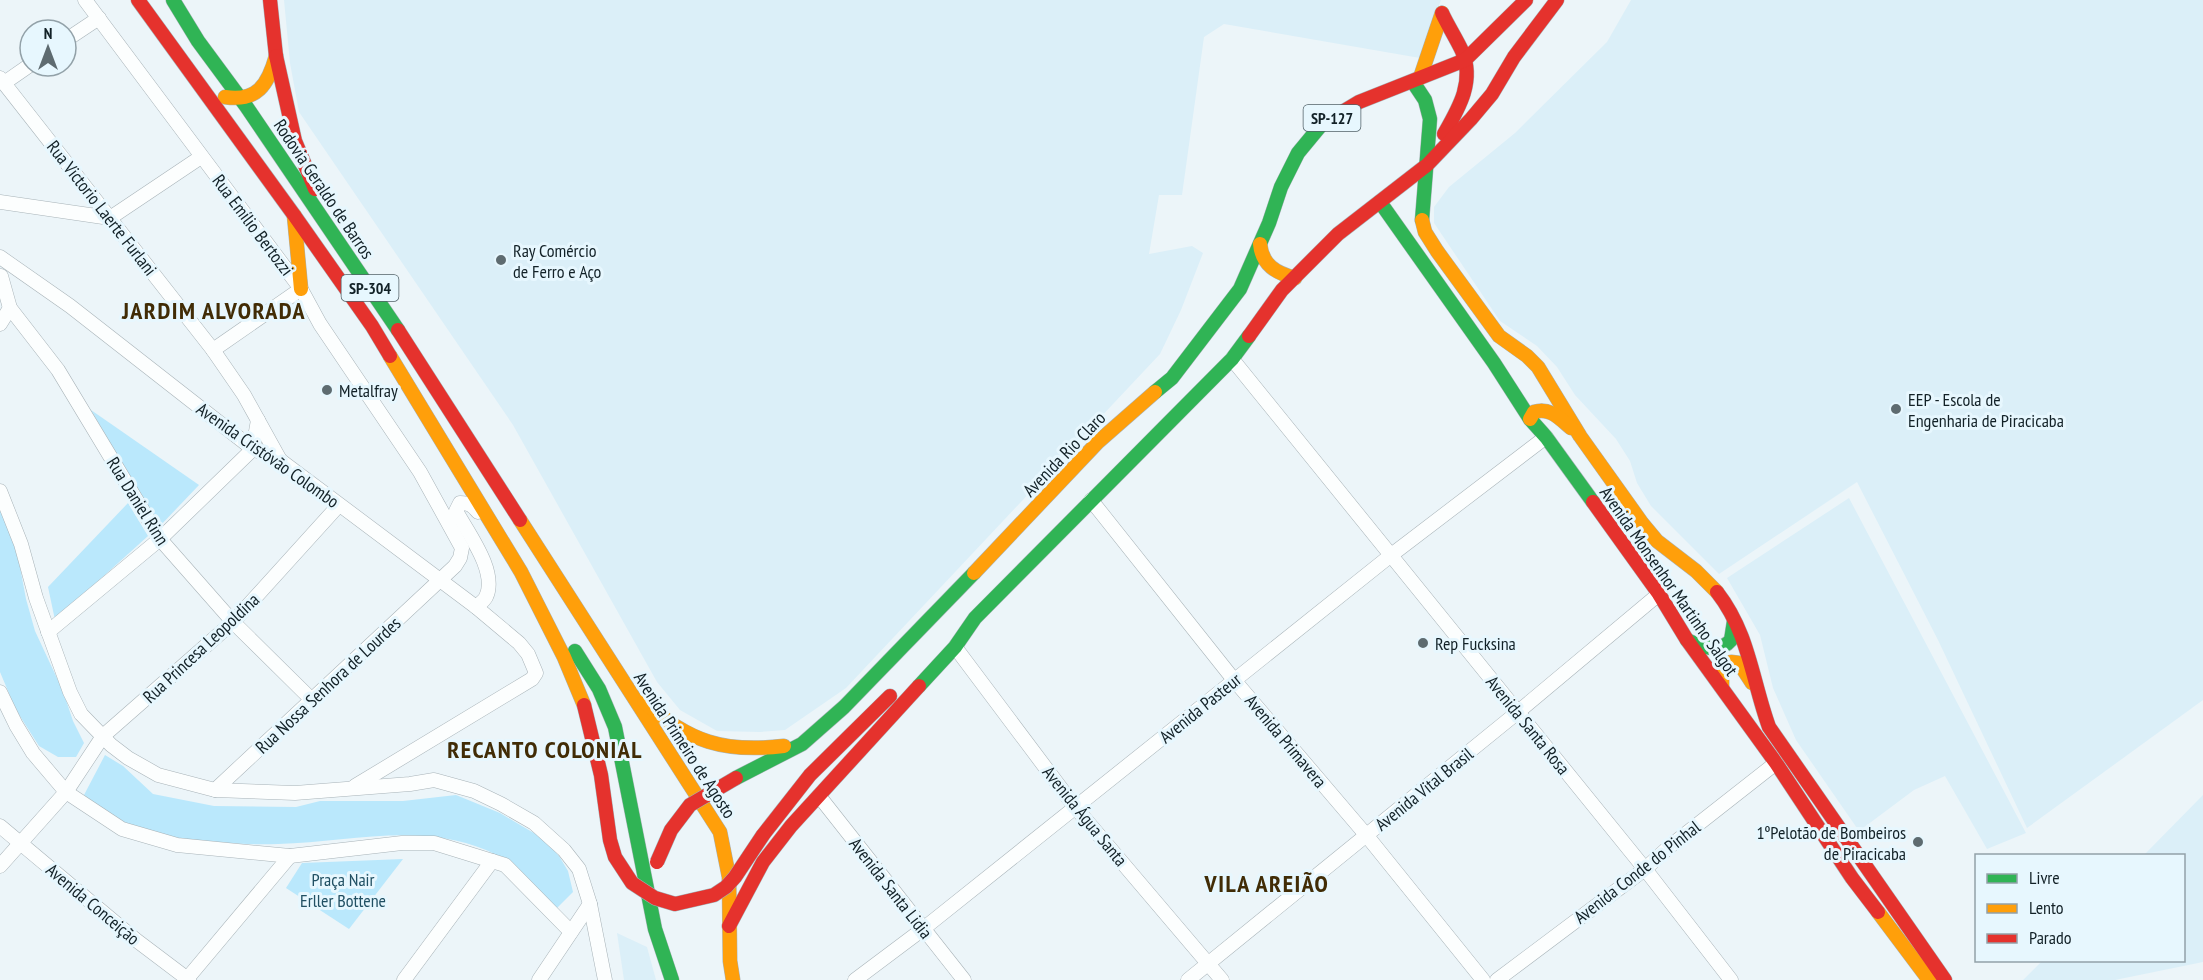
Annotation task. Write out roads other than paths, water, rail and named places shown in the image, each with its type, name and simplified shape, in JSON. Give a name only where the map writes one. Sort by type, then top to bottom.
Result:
[{"type":"main road","points":[[139,0],[215,90],[226,98],[240,99],[261,89],[270,79],[276,56]]},
{"type":"main road","name":"SP-304","points":[[139,0],[372,327],[521,572]]},
{"type":"main road","name":"Rodovia Geraldo de Barros","points":[[173,0],[198,40],[390,317],[558,582]]},
{"type":"main road","points":[[270,0],[276,56],[288,115],[309,178],[390,317]]},
{"type":"main road","name":"SP-127","points":[[1465,60],[1526,0]]},
{"type":"main road","points":[[521,572],[564,657],[584,705],[601,775],[610,840],[615,857],[632,883],[654,897],[675,903],[714,895],[735,877],[763,835],[810,775],[837,746],[975,618],[1232,359],[1282,290],[1338,234],[1427,165],[1471,119],[1492,94],[1514,57],[1557,0]]},
{"type":"main road","points":[[1445,6],[1459,30],[1470,34],[1490,36]]},
{"type":"main road","points":[[1427,165],[1463,99],[1467,79],[1465,60],[1445,6]]},
{"type":"main road","points":[[1422,220],[1421,191],[1427,165],[1431,121],[1417,80],[1445,6]]},
{"type":"main road","name":"Avenida Rio Claro","points":[[686,980],[677,960],[666,921],[657,862],[671,830],[690,805],[802,744],[844,708],[1098,442],[1172,378],[1240,289],[1281,187],[1298,153],[1322,124],[1359,102],[1465,60]]},
{"type":"main road","points":[[1422,220],[1425,199],[1471,119]]},
{"type":"main road","name":"Avenida Monsenhor Martinho Salgot","points":[[1380,202],[1494,363],[1530,419],[1546,437],[1659,594],[1687,640],[1776,763],[1852,878],[1929,980]]},
{"type":"main road","points":[[294,215],[301,289]]},
{"type":"main road","name":"Avenida Monsenhor Martinho Salgot","points":[[1422,220],[1425,232],[1499,336],[1527,356],[1538,368],[1580,436],[1656,541],[1696,571],[1716,590],[1729,607],[1749,652],[1758,696],[1769,727],[1945,980]]},
{"type":"main road","points":[[1260,244],[1260,254],[1265,262],[1279,273],[1294,278]]},
{"type":"main road","points":[[1530,419],[1533,412],[1543,409],[1554,413],[1580,436]]},
{"type":"main road","points":[[521,572],[598,689],[615,727],[655,929],[672,980]]},
{"type":"main road","name":"Avenida Primeiro de Agosto","points":[[558,582],[720,832],[729,877],[730,961],[733,980]]},
{"type":"main road","points":[[729,926],[763,862],[791,826],[955,647],[975,618]]},
{"type":"main road","points":[[1687,640],[1703,648],[1719,648],[1732,638],[1734,621]]},
{"type":"main road","points":[[1722,687],[1722,670],[1731,662],[1739,663],[1749,675],[1758,696]]},
{"type":"main road","points":[[621,679],[656,713],[691,737],[727,749],[756,750],[802,744]]},
{"type":"main road","points":[[1852,878],[1868,867]]},
{"type":"main road","points":[[717,980],[725,975],[730,961]]},
{"type":"street","name":"Rua Emílio Bertozzi","points":[[85,0],[301,289],[320,324],[420,472],[462,548],[460,558]]},
{"type":"street","points":[[78,32],[99,18]]},
{"type":"street","points":[[1,81],[18,72]]},
{"type":"street","name":"Rua Victorio Laerte Furlani","points":[[1,81],[213,350],[258,420],[280,460]]},
{"type":"street","points":[[0,202],[110,218],[201,157]]},
{"type":"street","name":"Avenida Cristóvão Colombo","points":[[0,276],[1,257]]},
{"type":"street","name":"Avenida Cristóvão Colombo","points":[[1,257],[70,306],[253,449],[280,460],[441,580],[519,643],[534,664],[536,673],[532,679],[351,788]]},
{"type":"street","name":"Rua Daniel Rinn","points":[[0,276],[10,308],[58,370],[160,539],[233,622],[312,700]]},
{"type":"street","points":[[213,350],[301,289]]},
{"type":"street","points":[[0,324],[10,308]]},
{"type":"street","name":"Avenida Santa Rosa","points":[[1232,359],[1645,869],[1731,980]]},
{"type":"street","points":[[48,632],[160,539],[253,449],[258,420]]},
{"type":"street","name":"Avenida Pasteur","points":[[855,980],[923,929],[1390,556],[1546,437]]},
{"type":"street","points":[[420,472],[440,494],[458,507]]},
{"type":"street","points":[[0,491],[21,544],[36,598],[70,692],[81,714],[128,758],[158,775],[215,790],[295,794],[434,780],[474,791],[534,823],[564,850],[579,869],[590,904],[605,980]]},
{"type":"street","name":"Avenida Primavera","points":[[1091,500],[1234,680],[1367,836],[1483,980]]},
{"type":"street","points":[[476,607],[485,598],[489,582],[483,560],[456,511],[460,503],[471,504],[502,539]]},
{"type":"street","name":"Rua Princesa Leopoldina","points":[[0,866],[66,792],[103,736],[233,622],[339,505]]},
{"type":"street","points":[[441,580],[460,558],[475,556],[483,560]]},
{"type":"street","name":"Rua Nossa Senhora de Lourdes","points":[[215,790],[441,580]]},
{"type":"street","name":"Avenida Vital Brasil","points":[[1188,980],[1367,836],[1659,594]]},
{"type":"street","name":"Avenida Água Santa","points":[[955,647],[1075,807],[1222,980]]},
{"type":"street","points":[[0,692],[33,753],[66,792],[122,829],[177,845],[290,856],[402,843],[434,843],[505,866],[571,932]]},
{"type":"street","name":"Avenida Conde do Pinhal","points":[[1497,980],[1645,869],[1669,847],[1776,763]]},
{"type":"street","name":"Avenida Santa Lidia","points":[[819,796],[964,980]]},
{"type":"street","name":"Avenida Conceição","points":[[0,826],[187,980]]},
{"type":"street","points":[[187,980],[290,856]]},
{"type":"street","points":[[404,980],[492,861]]},
{"type":"street","points":[[539,980],[590,904]]},
{"type":"place","name":"Ray Comércio de Ferro e Aço","points":[[501,260]]},
{"type":"place","name":"Metalfray","points":[[327,390]]},
{"type":"place","name":"EEP - Escola de Engenharia de Piracicaba","points":[[1896,409]]},
{"type":"place","name":"Rep Fucksina","points":[[1423,643]]},
{"type":"place","name":"1ºPelotão de Bombeiros de Piracicaba","points":[[1918,842]]},
{"type":"district","name":"JARDIM ALVORADA","points":[[214,310]]},
{"type":"district","name":"RECANTO COLONIAL","points":[[545,749]]},
{"type":"district","name":"VILA AREIÃO","points":[[1267,883]]},
{"type":"park label","name":"Praça Nair Erller Bottene","points":[[343,889]]}]
